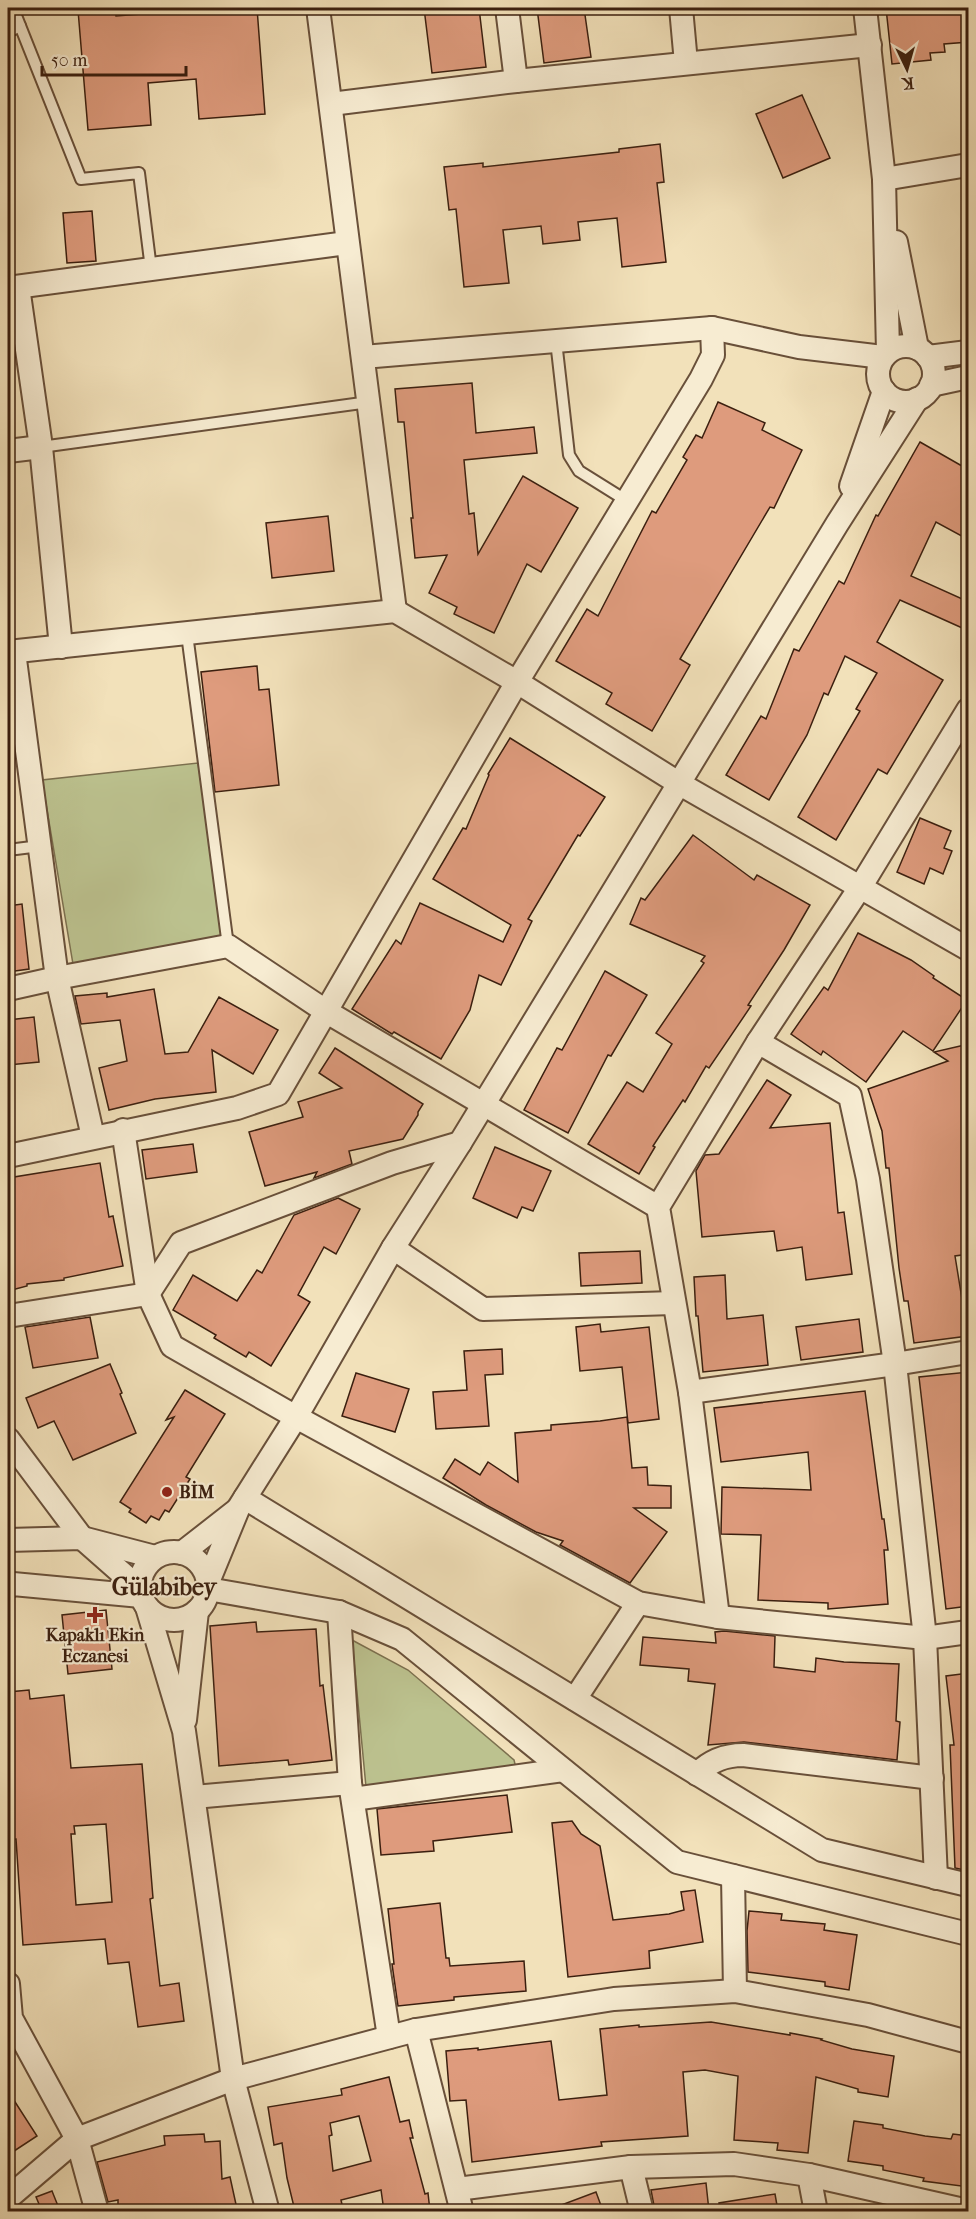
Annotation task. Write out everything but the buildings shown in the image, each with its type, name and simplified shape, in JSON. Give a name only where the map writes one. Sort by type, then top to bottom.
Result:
[{"type":"street","points":[[318,8],[346,243],[369,402],[395,611]]},
{"type":"street","points":[[507,8],[516,81]]},
{"type":"street","points":[[681,8],[686,63]]},
{"type":"street","points":[[837,524],[883,370],[884,179],[865,8]]},
{"type":"street","points":[[331,104],[516,81],[870,45]]},
{"type":"street","points":[[884,179],[969,165]]},
{"type":"street","points":[[8,1439],[82,1538],[143,1597],[158,1616],[171,1620],[185,1618],[197,1611],[204,1602],[208,1585],[242,1503],[296,1417],[393,1248],[460,1143],[837,524],[924,392],[934,371],[923,352],[884,179]]},
{"type":"street","points":[[61,647],[41,447],[13,287],[346,243]]},
{"type":"street","points":[[363,357],[712,328],[799,347],[883,370],[899,401],[969,377]]},
{"type":"street","points":[[8,1156],[123,1130],[237,1108],[278,1094],[517,682],[705,371],[713,355],[712,328]]},
{"type":"street","points":[[883,370],[902,346],[923,352],[969,351]]},
{"type":"street","points":[[8,451],[41,447]]},
{"type":"street","points":[[93,1137],[57,978],[11,652],[395,611],[517,682],[680,784],[969,949]]},
{"type":"street","points":[[718,1617],[690,1392],[658,1208],[758,1042],[861,886],[969,710]]},
{"type":"street","points":[[8,989],[228,946],[327,1012],[658,1208]]},
{"type":"street","points":[[758,1042],[850,1096],[868,1179],[895,1364],[926,1638],[936,1878]]},
{"type":"street","points":[[123,1130],[148,1294],[172,1346],[296,1417],[638,1603],[718,1617],[926,1638],[969,1632]]},
{"type":"street","points":[[8,1316],[148,1294],[181,1243],[392,1163],[460,1143]]},
{"type":"street","points":[[393,1248],[483,1309],[673,1303]]},
{"type":"street","points":[[690,1392],[969,1352]]},
{"type":"street","points":[[182,1552],[242,1503]]},
{"type":"street","points":[[242,1503],[574,1699],[822,1850],[969,1885]]},
{"type":"street","points":[[8,1540],[82,1538],[155,1557]]},
{"type":"street","points":[[208,1585],[204,1569],[194,1558],[182,1552],[168,1552],[155,1557],[145,1568],[140,1580],[143,1597],[184,1731],[233,2079],[268,2211]]},
{"type":"street","points":[[8,1587],[13,1584],[143,1597]]},
{"type":"street","points":[[208,1585],[339,1612],[402,1639],[677,1862],[969,1934]]},
{"type":"street","points":[[574,1699],[638,1603]]},
{"type":"street","points":[[184,1731],[197,1611]]},
{"type":"street","points":[[339,1612],[352,1791],[389,2037]]},
{"type":"street","points":[[697,1774],[720,1758],[743,1755],[932,1778]]},
{"type":"street","points":[[194,1797],[352,1791],[562,1770]]},
{"type":"street","points":[[733,1876],[735,1991]]},
{"type":"street","points":[[8,1984],[9,2018],[77,2139],[97,2211]]},
{"type":"street","points":[[8,2199],[77,2139],[233,2079],[416,2030],[614,1999],[735,1991],[868,2015],[969,2042]]},
{"type":"street","points":[[416,2030],[462,2211]]},
{"type":"street","points":[[457,2189],[631,2167],[734,2164],[809,2175],[969,2211]]},
{"type":"street","points":[[631,2167],[642,2211]]},
{"type":"street","points":[[809,2175],[816,2211]]},
{"type":"lane","points":[[13,8],[81,179],[139,173],[151,269]]},
{"type":"lane","points":[[8,32],[20,26]]},
{"type":"lane","points":[[556,341],[569,455],[579,471],[627,501]]},
{"type":"lane","points":[[41,447],[369,402]]},
{"type":"lane","points":[[188,634],[228,946]]},
{"type":"lane","points":[[8,850],[40,846]]},
{"type":"green space","points":[[198,763],[224,936],[74,970],[42,780]]},
{"type":"green space","points":[[352,1640],[408,1670],[514,1760],[516,1768],[366,1787]]},
{"type":"place","name":"BİM","points":[[167,1492]]},
{"type":"place","name":"Kapaklı Ekin Eczanesi","points":[[95,1615]]},
{"type":"district","name":"Gülabibey","points":[[164,1587]]}]
